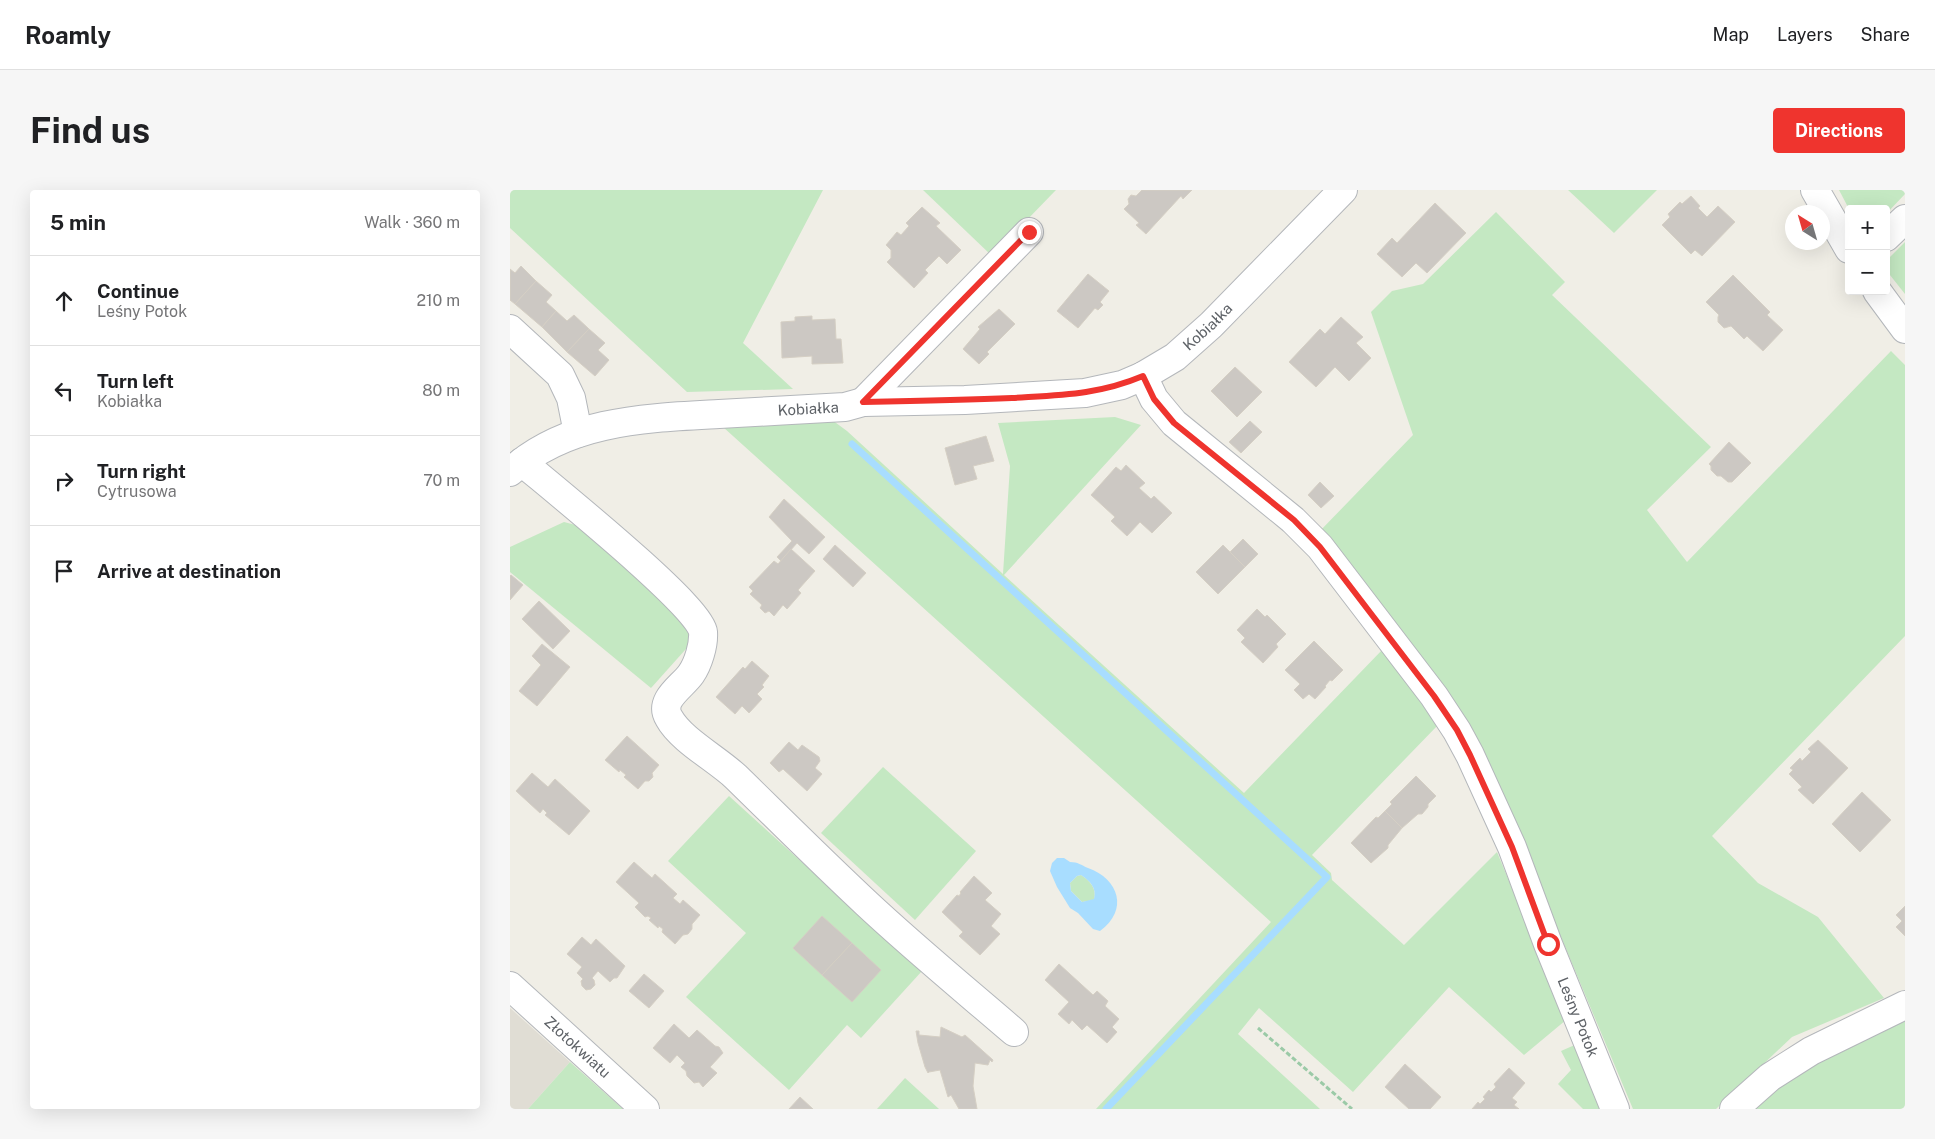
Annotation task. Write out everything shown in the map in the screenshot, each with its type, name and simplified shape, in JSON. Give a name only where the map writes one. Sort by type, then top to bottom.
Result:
[{"type":"street","name":"Kobiałka","points":[[516,467],[546,446],[578,433],[611,424],[645,418],[845,407],[863,402],[965,400],[1075,394],[1103,390],[1143,376],[1175,356],[1211,325],[1343,190]]},
{"type":"street","points":[[1815,190],[1845,242]]},
{"type":"street","points":[[1890,233],[1905,219]]},
{"type":"street","points":[[863,402],[1029,232]]},
{"type":"street","points":[[1880,295],[1905,329]]},
{"type":"street","points":[[510,329],[560,375],[571,398],[578,433]]},
{"type":"street","name":"Leśny Potok","points":[[1143,376],[1154,399],[1174,423],[1294,520],[1320,547],[1434,696],[1457,730],[1512,847],[1548,944],[1615,1109]]},
{"type":"street","points":[[516,467],[669,588],[694,615],[703,629],[702,644],[691,674],[670,696],[666,706],[667,716],[676,728],[732,774],[867,904],[1014,1032]]},
{"type":"street","name":"Złotokwiatu","points":[[510,986],[645,1109]]},
{"type":"street","points":[[1734,1109],[1770,1076],[1811,1051],[1905,1005]]},
{"type":"path","points":[[1258,1028],[1352,1109]]},
{"type":"shaded area","points":[[510,1008],[570,1062],[528,1109],[510,1109]]},
{"type":"green space","points":[[510,190],[823,190],[743,343],[793,389],[687,392],[510,228]]},
{"type":"green space","points":[[923,190],[1056,190],[992,256]]},
{"type":"green space","points":[[1568,190],[1657,190],[1614,233]]},
{"type":"green space","points":[[1839,190],[1905,190],[1905,194],[1890,210],[1890,205],[1847,205]]},
{"type":"green space","points":[[1496,212],[1565,282],[1552,295],[1711,447],[1647,510],[1687,562],[1891,351],[1905,365],[1905,636],[1712,836],[1758,883],[1818,917],[1884,998],[1792,1037],[1716,1109],[1633,1109],[1517,832],[1458,707],[1403,633],[1319,532],[1413,435],[1371,312],[1392,291],[1423,284]]},
{"type":"green space","points":[[1905,242],[1905,294],[1890,275],[1890,257]]},
{"type":"green space","points":[[828,417],[847,431],[1003,574],[1010,466],[998,423],[1115,417],[1141,425],[1004,575],[1244,793],[1383,649],[1439,724],[1312,855],[1331,873],[1332,880],[1404,945],[1497,852],[1566,1020],[1524,1055],[1449,987],[1353,1092],[1259,1008],[1238,1034],[1320,1109],[1096,1109],[1271,922],[723,427]]},
{"type":"green space","points":[[564,522],[587,528],[682,611],[694,640],[651,688],[510,572],[510,547]]},
{"type":"green space","points":[[883,767],[976,851],[915,920],[821,833]]},
{"type":"green space","points":[[729,796],[922,971],[861,1038],[847,1025],[789,1090],[686,997],[746,933],[668,861]]},
{"type":"green space","points":[[1081,875],[1092,885],[1095,896],[1094,900],[1082,902],[1071,891],[1070,883],[1077,876]]},
{"type":"green space","points":[[1905,1020],[1905,1109],[1748,1109],[1805,1065]]},
{"type":"green space","points":[[1577,1044],[1605,1109],[1583,1109],[1558,1084],[1571,1070],[1561,1051]]},
{"type":"green space","points":[[570,1062],[623,1109],[528,1109]]},
{"type":"green space","points":[[905,1078],[939,1109],[877,1109]]},
{"type":"water","points":[[1057,858],[1064,858],[1099,873],[1113,887],[1117,905],[1115,914],[1100,931],[1093,929],[1078,913],[1070,908],[1050,871],[1052,863]],"holes":[[[1081,875],[1092,885],[1095,895],[1094,899],[1082,902],[1071,891],[1070,883],[1077,876]]]},
{"type":"building","points":[[1142,190],[1192,190],[1183,199],[1181,196],[1146,234],[1136,225],[1139,223],[1124,209],[1129,204],[1128,199],[1131,195],[1136,196]]},
{"type":"building","points":[[1691,196],[1700,206],[1698,208],[1707,217],[1718,206],[1735,222],[1702,256],[1695,250],[1691,254],[1662,225],[1670,217],[1668,214],[1680,202],[1682,204]]},
{"type":"building","points":[[1435,203],[1466,233],[1427,273],[1416,263],[1402,277],[1377,254],[1392,238],[1397,243]]},
{"type":"building","points":[[922,207],[940,223],[936,226],[961,250],[947,264],[939,256],[925,270],[928,273],[914,288],[887,262],[891,258],[891,250],[886,245],[897,232],[901,235],[909,226],[906,223]]},
{"type":"building","points":[[521,266],[536,281],[515,304],[510,300],[510,269],[515,273]]},
{"type":"building","points":[[1088,274],[1109,291],[1100,302],[1103,305],[1098,310],[1095,308],[1078,328],[1057,311]]},
{"type":"building","points":[[1733,275],[1770,312],[1767,315],[1783,330],[1763,351],[1747,336],[1744,339],[1731,326],[1724,328],[1718,322],[1719,315],[1706,302]]},
{"type":"building","points":[[536,281],[552,295],[546,302],[556,311],[542,327],[515,304]]},
{"type":"building","points":[[999,309],[1015,324],[987,352],[989,354],[979,364],[963,349],[980,329],[978,327]]},
{"type":"building","points":[[556,311],[567,321],[574,315],[589,329],[567,352],[542,327]]},
{"type":"building","points":[[812,316],[812,320],[835,319],[836,339],[841,339],[843,363],[812,364],[812,356],[782,358],[781,322],[795,321],[795,317]]},
{"type":"building","points":[[1341,317],[1363,337],[1356,343],[1371,358],[1349,381],[1335,367],[1316,387],[1289,362],[1320,329],[1325,334]]},
{"type":"building","points":[[589,329],[605,343],[598,350],[609,360],[595,376],[567,352]]},
{"type":"building","points":[[1235,367],[1262,392],[1237,417],[1211,391]]},
{"type":"building","points":[[1250,421],[1262,432],[1241,453],[1229,442]]},
{"type":"building","points":[[986,436],[994,461],[973,466],[977,479],[955,485],[945,448]]},
{"type":"building","points":[[1729,442],[1751,463],[1732,482],[1717,476],[1711,470],[1709,464]]},
{"type":"building","points":[[1126,465],[1145,483],[1139,488],[1151,499],[1154,496],[1172,513],[1152,533],[1140,522],[1127,536],[1111,521],[1115,517],[1091,495],[1116,467],[1121,471]]},
{"type":"building","points":[[1320,482],[1334,496],[1321,508],[1308,495]]},
{"type":"building","points":[[784,499],[825,537],[809,554],[797,543],[781,561],[777,557],[792,541],[769,517]]},
{"type":"building","points":[[1243,539],[1258,554],[1245,567],[1230,552]]},
{"type":"building","points":[[835,545],[866,573],[853,587],[823,559]]},
{"type":"building","points":[[1223,545],[1245,567],[1218,594],[1196,572]]},
{"type":"building","points":[[791,549],[815,571],[798,590],[801,593],[787,609],[783,605],[774,616],[769,611],[765,613],[760,608],[762,605],[750,594],[753,591],[749,587],[774,561],[778,564]]},
{"type":"building","points":[[510,576],[523,585],[510,600]]},
{"type":"building","points":[[539,601],[570,631],[553,649],[522,619]]},
{"type":"building","points":[[1257,609],[1265,617],[1267,615],[1286,634],[1276,644],[1278,647],[1263,663],[1241,642],[1245,638],[1237,630]]},
{"type":"building","points":[[1314,641],[1343,670],[1332,681],[1330,680],[1315,699],[1309,694],[1303,699],[1294,690],[1300,684],[1285,670]]},
{"type":"building","points":[[542,644],[570,667],[537,706],[519,691],[541,665],[532,656]]},
{"type":"building","points":[[752,661],[769,676],[762,685],[764,687],[757,694],[762,699],[749,713],[742,706],[735,714],[716,697],[743,667],[745,669]]},
{"type":"building","points":[[627,736],[659,765],[652,773],[653,777],[649,781],[645,781],[638,789],[624,777],[626,775],[620,770],[619,772],[605,760]]},
{"type":"building","points":[[1818,740],[1848,768],[1813,804],[1798,790],[1802,787],[1789,774],[1793,770],[1790,768],[1800,758],[1802,761],[1811,752],[1808,749]]},
{"type":"building","points":[[789,742],[798,750],[802,745],[819,757],[820,761],[815,768],[822,774],[807,791],[783,769],[779,772],[770,763]]},
{"type":"building","points":[[532,773],[548,787],[555,779],[590,811],[569,835],[545,815],[547,813],[543,809],[540,813],[516,791]]},
{"type":"building","points":[[1416,776],[1436,796],[1422,814],[1418,814],[1402,828],[1385,811],[1392,804],[1390,802]]},
{"type":"building","points":[[1862,792],[1891,820],[1860,852],[1832,824]]},
{"type":"building","points":[[1385,811],[1402,828],[1388,845],[1388,848],[1371,863],[1351,843],[1376,817],[1378,818]]},
{"type":"building","points":[[634,862],[652,878],[655,874],[677,894],[673,898],[680,904],[683,900],[700,915],[692,924],[692,929],[688,934],[683,935],[675,944],[662,932],[663,929],[659,926],[658,928],[649,920],[651,918],[645,917],[635,907],[639,903],[616,882]]},
{"type":"building","points":[[974,876],[992,893],[985,900],[1001,914],[991,926],[1000,934],[980,955],[959,936],[963,932],[942,912],[957,895],[959,896],[960,892]]},
{"type":"building","points":[[1905,906],[1905,936],[1896,927],[1902,921],[1896,915]]},
{"type":"building","points":[[822,916],[852,943],[822,975],[793,948]]},
{"type":"building","points":[[582,937],[591,945],[596,939],[625,966],[617,978],[610,982],[598,971],[592,978],[595,985],[591,989],[586,990],[582,986],[581,981],[583,979],[577,973],[582,967],[567,954]]},
{"type":"building","points":[[852,943],[881,970],[852,1002],[822,975]]},
{"type":"building","points":[[1059,964],[1093,995],[1097,991],[1108,1001],[1105,1006],[1119,1019],[1112,1027],[1117,1032],[1107,1043],[1087,1025],[1082,1030],[1072,1020],[1069,1024],[1058,1014],[1069,1002],[1045,980]]},
{"type":"building","points":[[644,974],[664,991],[649,1008],[629,991]]},
{"type":"building","points":[[674,1024],[689,1038],[697,1030],[715,1046],[719,1047],[723,1053],[710,1067],[717,1073],[703,1087],[699,1082],[694,1083],[687,1076],[686,1071],[681,1067],[685,1063],[677,1055],[670,1063],[653,1048]]},
{"type":"building","points":[[941,1027],[962,1037],[965,1035],[993,1060],[992,1062],[990,1060],[988,1065],[975,1063],[973,1086],[977,1109],[959,1109],[951,1095],[948,1097],[940,1070],[928,1073],[925,1067],[916,1031],[919,1031],[919,1035],[940,1037]]},
{"type":"building","points":[[1405,1064],[1441,1097],[1430,1109],[1409,1109],[1385,1087]]},
{"type":"building","points":[[1509,1068],[1525,1083],[1512,1098],[1517,1102],[1514,1105],[1519,1109],[1472,1109],[1478,1102],[1480,1104],[1485,1099],[1483,1097],[1489,1090],[1491,1092],[1496,1087],[1494,1084]]},
{"type":"building","points":[[800,1097],[813,1109],[789,1109]]},
{"type":"waterway","points":[[852,444],[1327,877],[1106,1109]]},
{"type":"route","points":[[1029,232],[863,402],[965,400],[1065,395],[1103,390],[1122,385],[1143,376],[1154,399],[1174,423],[1294,520],[1320,547],[1434,696],[1457,730],[1470,755],[1512,847],[1548,944]]}]
